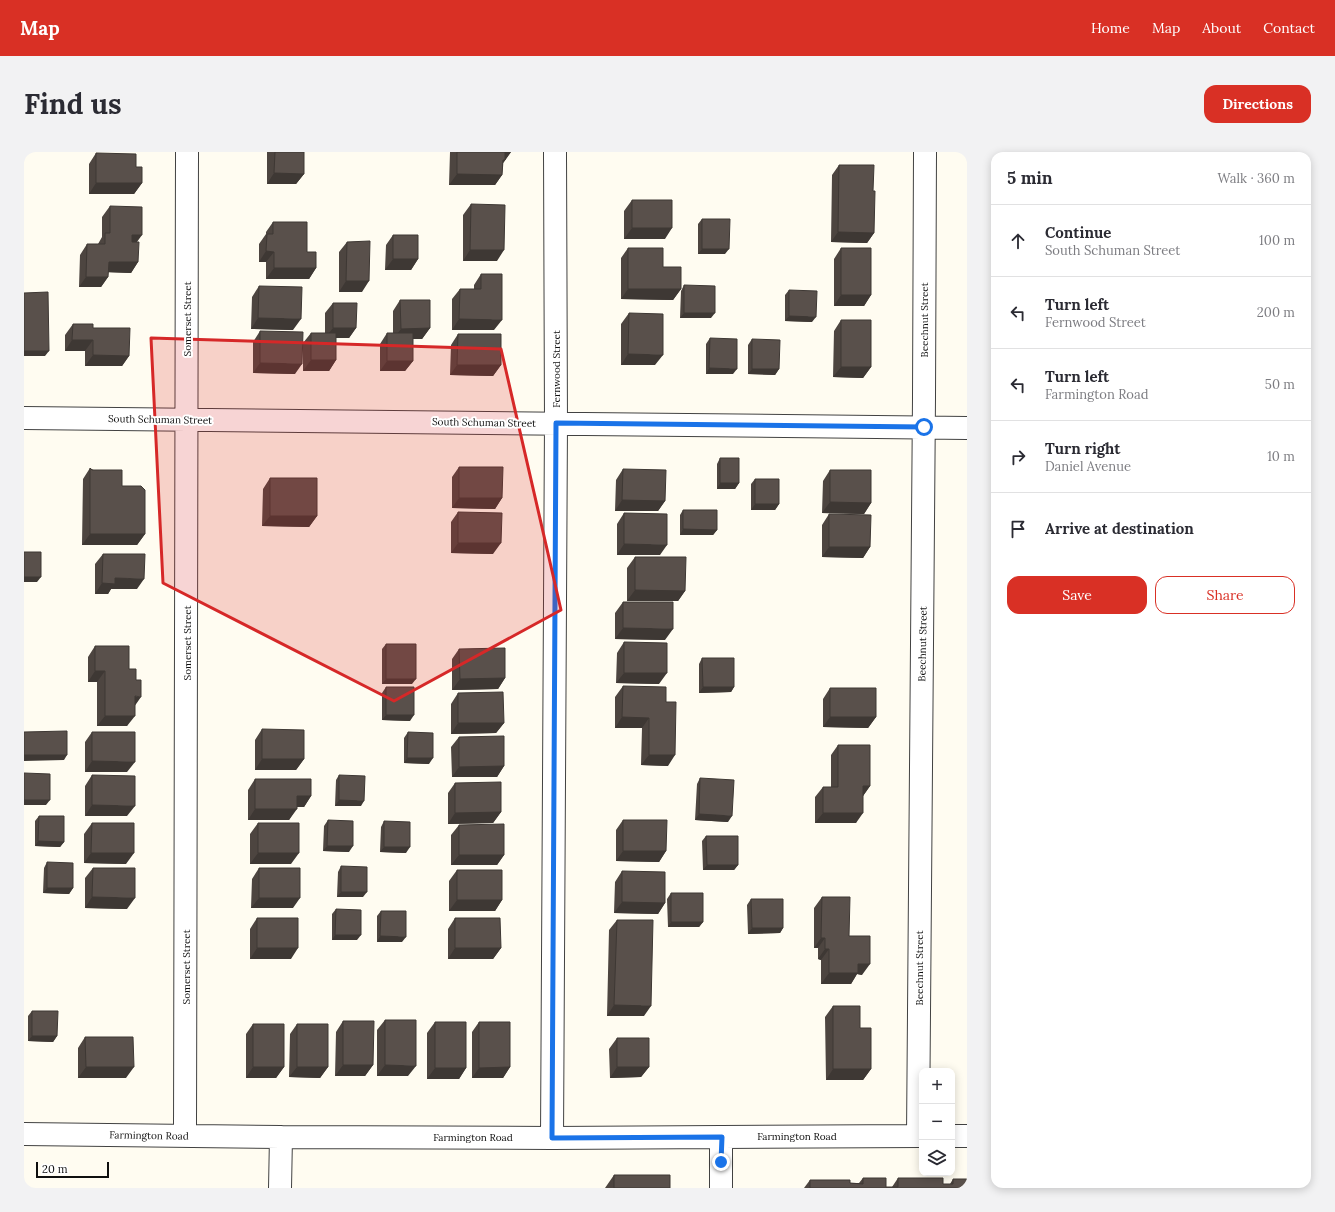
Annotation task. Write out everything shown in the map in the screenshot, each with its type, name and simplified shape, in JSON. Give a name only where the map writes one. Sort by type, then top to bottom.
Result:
[{"type":"street","name":"Somerset Street","points":[[186,1135],[187,152]]},
{"type":"street","name":"Fernwood Street","points":[[552,1138],[556,423],[555,152]]},
{"type":"street","name":"Beechnut Street","points":[[920,1104],[924,152]]},
{"type":"street","name":"South Schuman Street","points":[[24,418],[967,428]]},
{"type":"street","name":"Farmington Road","points":[[24,1134],[552,1138],[919,1136]]},
{"type":"street","points":[[955,1136],[967,1136]]},
{"type":"street","points":[[280,1188],[281,1137]]},
{"type":"street","points":[[721,1188],[722,1137]]},
{"type":"highlighted area","points":[[151,338],[501,349],[561,610],[394,701],[163,583]]},
{"type":"building","points":[[275,152],[304,152],[304,174],[274,173]]},
{"type":"building","points":[[457,152],[505,152],[502,175],[457,174]]},
{"type":"building","points":[[96,153],[136,154],[136,167],[142,167],[142,183],[96,183]]},
{"type":"building","points":[[839,165],[874,165],[874,233],[838,232]]},
{"type":"building","points":[[632,200],[672,200],[672,228],[632,228]]},
{"type":"building","points":[[471,204],[505,205],[504,250],[470,250]]},
{"type":"building","points":[[110,206],[142,207],[142,235],[132,235],[132,242],[139,242],[138,262],[109,262],[108,277],[86,277],[87,244],[105,244],[105,233],[110,233]]},
{"type":"building","points":[[702,219],[730,219],[729,249],[702,249]]},
{"type":"building","points":[[273,222],[307,222],[307,252],[316,252],[316,268],[274,268],[274,252],[266,251],[267,234],[273,234]]},
{"type":"building","points":[[393,235],[418,235],[418,259],[393,259]]},
{"type":"building","points":[[370,241],[369,281],[346,281],[347,242]]},
{"type":"building","points":[[628,248],[663,248],[663,267],[681,267],[681,289],[628,289]]},
{"type":"building","points":[[841,248],[871,248],[871,295],[841,295]]},
{"type":"building","points":[[481,274],[502,274],[502,320],[459,319],[460,289],[481,289]]},
{"type":"building","points":[[684,285],[715,286],[715,313],[684,313]]},
{"type":"building","points":[[259,286],[302,287],[301,319],[258,318]]},
{"type":"building","points":[[789,290],[817,291],[816,317],[789,316]]},
{"type":"building","points":[[48,292],[49,351],[24,351],[24,293]]},
{"type":"building","points":[[400,300],[430,300],[430,328],[401,329]]},
{"type":"building","points":[[333,303],[357,303],[356,328],[333,328]]},
{"type":"building","points":[[629,313],[663,314],[663,355],[628,354]]},
{"type":"building","points":[[841,320],[871,320],[871,367],[841,367]]},
{"type":"building","points":[[73,324],[93,324],[93,328],[130,328],[129,356],[93,355],[93,340],[72,340]]},
{"type":"building","points":[[260,331],[303,332],[302,364],[260,363]]},
{"type":"building","points":[[311,333],[336,333],[336,360],[311,360]]},
{"type":"building","points":[[387,333],[413,333],[413,361],[387,361]]},
{"type":"building","points":[[458,334],[501,334],[501,365],[457,365]]},
{"type":"building","points":[[710,338],[737,339],[737,369],[709,368]]},
{"type":"building","points":[[752,339],[780,340],[779,369],[752,369]]},
{"type":"building","points":[[720,458],[739,458],[739,483],[720,483]]},
{"type":"building","points":[[459,467],[503,467],[502,498],[459,498]]},
{"type":"building","points":[[90,468],[92,470],[122,470],[122,486],[141,486],[145,490],[145,534],[90,534]]},
{"type":"building","points":[[623,469],[666,470],[665,501],[622,500]]},
{"type":"building","points":[[830,470],[871,470],[871,503],[830,502]]},
{"type":"building","points":[[270,478],[317,478],[317,516],[270,516]]},
{"type":"building","points":[[755,479],[779,479],[779,504],[755,504]]},
{"type":"building","points":[[683,510],[717,510],[717,530],[683,529]]},
{"type":"building","points":[[458,512],[502,513],[501,543],[458,543]]},
{"type":"building","points":[[624,513],[667,514],[667,545],[624,544]]},
{"type":"building","points":[[829,514],[871,515],[870,547],[829,547]]},
{"type":"building","points":[[24,552],[41,552],[41,577],[24,577]]},
{"type":"building","points":[[103,554],[145,554],[144,579],[115,578],[115,584],[102,583]]},
{"type":"building","points":[[635,557],[686,557],[685,591],[635,590]]},
{"type":"building","points":[[623,602],[673,602],[673,629],[623,628]]},
{"type":"building","points":[[624,642],[667,643],[667,673],[624,673]]},
{"type":"building","points":[[386,644],[416,644],[416,679],[386,679]]},
{"type":"building","points":[[95,646],[129,646],[129,669],[136,669],[136,680],[141,680],[141,697],[135,696],[135,716],[105,716],[105,671],[95,671]]},
{"type":"building","points":[[505,648],[505,678],[460,679],[459,649]]},
{"type":"building","points":[[702,658],[734,658],[734,687],[703,687]]},
{"type":"building","points":[[623,686],[666,687],[666,702],[676,702],[675,755],[649,755],[649,718],[622,717]]},
{"type":"building","points":[[386,687],[414,687],[414,715],[386,715]]},
{"type":"building","points":[[830,688],[876,688],[876,717],[830,717]]},
{"type":"building","points":[[503,692],[504,723],[458,723],[458,693]]},
{"type":"building","points":[[262,729],[304,730],[304,759],[262,759]]},
{"type":"building","points":[[67,731],[67,755],[24,755],[24,732]]},
{"type":"building","points":[[92,732],[135,732],[135,762],[92,761]]},
{"type":"building","points":[[408,732],[433,733],[433,758],[407,758]]},
{"type":"building","points":[[504,736],[504,766],[459,767],[459,737]]},
{"type":"building","points":[[838,745],[870,745],[870,786],[863,786],[863,813],[823,813],[823,787],[838,787]]},
{"type":"building","points":[[24,773],[50,774],[50,800],[24,800]]},
{"type":"building","points":[[92,775],[135,776],[135,806],[92,805]]},
{"type":"building","points":[[339,775],[365,776],[364,801],[339,800]]},
{"type":"building","points":[[700,778],[734,780],[732,816],[699,814]]},
{"type":"building","points":[[255,779],[311,779],[311,796],[297,796],[297,809],[255,809]]},
{"type":"building","points":[[501,782],[501,812],[455,813],[455,783]]},
{"type":"building","points":[[39,816],[64,816],[64,842],[38,841]]},
{"type":"building","points":[[328,820],[353,821],[353,846],[327,846]]},
{"type":"building","points":[[623,820],[667,820],[666,851],[623,851]]},
{"type":"building","points":[[384,821],[410,822],[410,847],[384,847]]},
{"type":"building","points":[[92,823],[134,823],[134,853],[91,853]]},
{"type":"building","points":[[258,823],[299,823],[299,853],[258,853]]},
{"type":"building","points":[[504,824],[504,855],[459,855],[459,825]]},
{"type":"building","points":[[706,836],[738,836],[738,865],[707,865]]},
{"type":"building","points":[[47,862],[73,863],[73,888],[47,888]]},
{"type":"building","points":[[341,866],[367,867],[367,892],[341,892]]},
{"type":"building","points":[[93,868],[135,868],[135,898],[92,897]]},
{"type":"building","points":[[259,868],[300,868],[300,898],[259,898]]},
{"type":"building","points":[[457,870],[502,870],[502,900],[457,900]]},
{"type":"building","points":[[622,871],[665,872],[665,903],[622,902]]},
{"type":"building","points":[[671,893],[703,893],[703,922],[671,922]]},
{"type":"building","points":[[822,897],[850,897],[849,936],[870,936],[870,964],[858,964],[858,973],[829,973],[829,949],[825,949],[825,938],[821,938]]},
{"type":"building","points":[[751,899],[783,899],[783,928],[752,928]]},
{"type":"building","points":[[336,909],[361,910],[361,935],[335,935]]},
{"type":"building","points":[[381,911],[406,911],[406,937],[380,936]]},
{"type":"building","points":[[257,918],[298,918],[298,948],[257,948]]},
{"type":"building","points":[[455,918],[500,918],[501,948],[455,948]]},
{"type":"building","points":[[617,920],[653,920],[651,1006],[614,1005]]},
{"type":"building","points":[[833,1006],[860,1006],[860,1028],[871,1028],[871,1069],[833,1069]]},
{"type":"building","points":[[32,1011],[58,1011],[57,1036],[32,1036]]},
{"type":"building","points":[[385,1020],[416,1020],[416,1066],[385,1065]]},
{"type":"building","points":[[343,1021],[374,1021],[373,1065],[343,1065]]},
{"type":"building","points":[[435,1022],[466,1022],[466,1068],[435,1068]]},
{"type":"building","points":[[479,1022],[510,1022],[510,1067],[479,1068]]},
{"type":"building","points":[[253,1024],[284,1024],[284,1067],[253,1067]]},
{"type":"building","points":[[297,1024],[328,1024],[328,1067],[297,1067]]},
{"type":"building","points":[[85,1037],[133,1037],[134,1067],[86,1067]]},
{"type":"building","points":[[617,1038],[649,1038],[649,1067],[617,1067]]},
{"type":"building","points":[[614,1175],[670,1175],[670,1188],[614,1188]]},
{"type":"building","points":[[863,1178],[886,1178],[886,1187],[898,1187],[898,1178],[943,1178],[943,1184],[953,1184],[953,1179],[967,1179],[967,1188],[810,1188],[810,1180],[850,1180],[850,1183],[863,1184]]},
{"type":"route","points":[[721,1162],[722,1137],[552,1138],[556,423],[924,427]]}]
